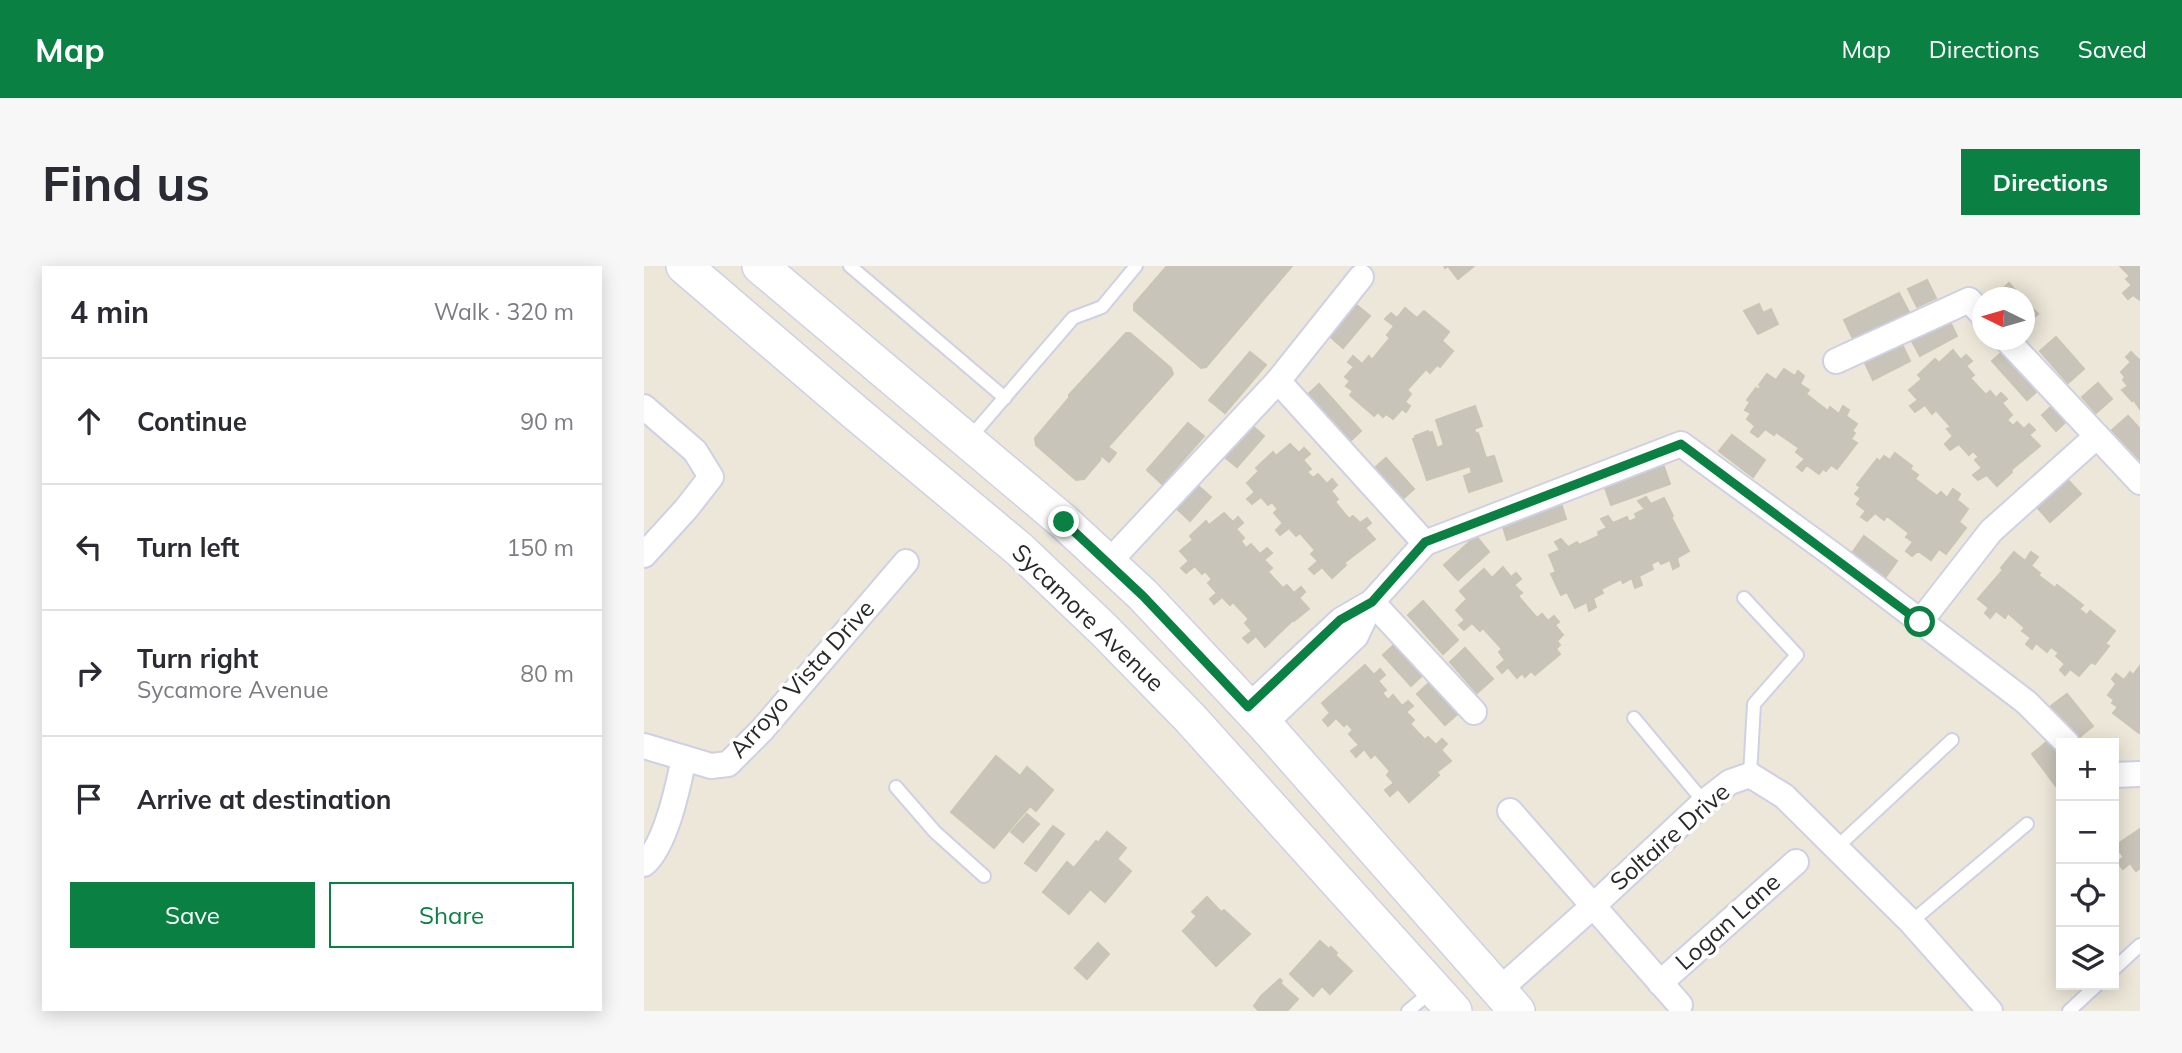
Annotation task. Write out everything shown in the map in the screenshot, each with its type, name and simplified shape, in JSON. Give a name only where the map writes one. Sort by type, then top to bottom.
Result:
[{"type":"main road","name":"Sycamore Avenue","points":[[684,266],[1019,549],[1104,630],[1190,718],[1444,1000]]},
{"type":"main road","name":"Sycamore Avenue","points":[[760,266],[1064,522],[1143,596],[1256,715],[1508,1000]]},
{"type":"street","points":[[1108,563],[1278,382],[1362,277]]},
{"type":"street","points":[[1836,361],[1969,299],[1972,302]]},
{"type":"street","points":[[2016,350],[2140,482]]},
{"type":"street","points":[[1278,382],[1425,542]]},
{"type":"street","points":[[644,407],[695,451],[711,477],[644,555]]},
{"type":"street","points":[[1920,622],[1991,531],[2097,436]]},
{"type":"street","points":[[1256,715],[1356,636],[1372,602],[1425,542],[1681,444],[2026,702],[2062,738]]},
{"type":"street","name":"Arroyo Vista Drive","points":[[644,746],[711,766],[728,764],[762,730],[906,562]]},
{"type":"street","points":[[1372,602],[1474,712]]},
{"type":"street","points":[[644,864],[651,858],[673,808],[684,758]]},
{"type":"street","points":[[2119,775],[2140,774]]},
{"type":"street","name":"Soltaire Drive","points":[[1508,1000],[1592,907],[1704,802],[1730,782],[1750,775],[1784,796],[1911,922],[1990,1011]]},
{"type":"street","points":[[1510,811],[1680,1005]]},
{"type":"street","name":"Logan Lane","points":[[1660,983],[1796,862]]},
{"type":"lane","points":[[850,266],[1005,398]]},
{"type":"lane","points":[[968,441],[1073,318],[1102,307],[1136,266]]},
{"type":"lane","points":[[1744,598],[1797,655],[1754,704],[1750,775]]},
{"type":"lane","points":[[1634,718],[1704,802]]},
{"type":"lane","points":[[1836,848],[1952,740]]},
{"type":"lane","points":[[896,787],[936,832],[984,876]]},
{"type":"lane","points":[[1911,922],[2027,824]]},
{"type":"lane","points":[[2119,964],[2140,945]]},
{"type":"lane","points":[[2068,1011],[2091,990]]},
{"type":"lane","points":[[1408,1011],[1444,1000]]},
{"type":"building","points":[[1167,266],[1292,266],[1206,367],[1201,368],[1134,310],[1134,304]]},
{"type":"building","points":[[1448,266],[1474,266],[1458,279]]},
{"type":"building","points":[[2120,266],[2140,266],[2140,300],[2133,295],[2128,299],[2123,293],[2132,285],[2126,279],[2130,276]]},
{"type":"building","points":[[1927,280],[1936,298],[1917,307],[1908,289]]},
{"type":"building","points":[[1899,293],[1909,312],[1853,339],[1844,320]]},
{"type":"building","points":[[1354,303],[1370,316],[1343,348],[1327,334]]},
{"type":"building","points":[[1759,304],[1763,313],[1771,309],[1778,324],[1758,334],[1744,311]]},
{"type":"building","points":[[1405,308],[1417,318],[1424,311],[1449,332],[1442,341],[1453,351],[1440,367],[1437,365],[1430,373],[1426,369],[1407,390],[1411,394],[1405,402],[1410,406],[1406,412],[1402,409],[1393,419],[1386,414],[1383,417],[1378,412],[1374,416],[1350,395],[1353,391],[1346,386],[1350,381],[1345,377],[1354,367],[1348,362],[1353,356],[1362,364],[1369,356],[1372,360],[1390,338],[1387,335],[1394,326],[1385,319],[1391,313],[1397,318]]},
{"type":"building","points":[[1948,318],[1957,336],[1920,356],[1910,338]]},
{"type":"building","points":[[1126,333],[1130,333],[1171,368],[1173,374],[1108,447],[1116,453],[1109,462],[1101,455],[1084,479],[1076,480],[1036,445],[1035,438],[1069,395]]},
{"type":"building","points":[[2056,337],[2084,369],[2068,383],[2040,351]]},
{"type":"building","points":[[1901,342],[1910,361],[1873,380],[1864,361]]},
{"type":"building","points":[[1953,350],[1961,360],[1966,355],[1972,361],[1966,366],[1974,375],[1970,378],[1986,395],[1990,391],[1996,398],[2001,393],[2007,399],[2002,403],[2012,415],[2007,420],[2013,426],[2017,422],[2024,429],[2029,424],[2035,430],[2029,435],[2040,446],[2011,470],[1997,486],[1987,475],[1978,480],[1973,475],[1982,468],[1975,460],[1979,457],[1973,451],[1969,455],[1959,444],[1950,450],[1945,444],[1953,436],[1947,429],[1951,427],[1936,410],[1932,414],[1925,405],[1915,412],[1910,406],[1918,400],[1909,390],[1922,379],[1918,375],[1935,359],[1939,363]]},
{"type":"building","points":[[2005,350],[2011,350],[2043,386],[2027,400],[1992,361]]},
{"type":"building","points":[[1250,352],[1266,365],[1225,413],[1209,400]]},
{"type":"building","points":[[2131,352],[2140,359],[2140,409],[2122,390],[2128,386],[2121,372],[2131,362],[2126,357]]},
{"type":"building","points":[[1784,369],[1795,376],[1798,371],[1804,376],[1800,384],[1809,390],[1806,394],[1828,411],[1830,407],[1839,414],[1843,406],[1849,410],[1846,416],[1857,424],[1851,439],[1857,443],[1837,469],[1831,465],[1819,474],[1806,466],[1802,471],[1797,467],[1805,459],[1796,452],[1799,448],[1776,432],[1774,435],[1765,429],[1758,437],[1751,432],[1755,426],[1747,419],[1751,413],[1745,410],[1750,402],[1747,400],[1756,388],[1758,390],[1767,374],[1776,380]]},
{"type":"building","points":[[2098,383],[2112,399],[2096,413],[2082,397]]},
{"type":"building","points":[[1319,384],[1361,431],[1346,445],[1304,398]]},
{"type":"building","points":[[2057,401],[2071,417],[2056,431],[2042,415]]},
{"type":"building","points":[[1475,406],[1482,426],[1474,429],[1476,434],[1478,433],[1486,458],[1494,456],[1502,481],[1469,492],[1464,476],[1472,473],[1470,466],[1427,480],[1413,439],[1428,431],[1432,432],[1437,448],[1444,445],[1436,420]]},
{"type":"building","points":[[2128,416],[2140,429],[2140,460],[2112,430]]},
{"type":"building","points":[[1248,422],[1264,436],[1237,467],[1221,454]]},
{"type":"building","points":[[1188,423],[1204,436],[1162,484],[1147,470]]},
{"type":"building","points":[[1732,435],[1765,460],[1753,477],[1719,451]]},
{"type":"building","points":[[1290,444],[1299,453],[1304,448],[1310,454],[1303,460],[1311,469],[1307,472],[1313,478],[1318,474],[1327,484],[1332,479],[1337,485],[1331,491],[1338,499],[1335,502],[1349,519],[1353,516],[1360,523],[1367,518],[1371,523],[1365,528],[1375,539],[1344,563],[1346,565],[1332,578],[1322,567],[1314,574],[1309,569],[1318,561],[1311,554],[1315,550],[1300,533],[1296,536],[1289,528],[1280,535],[1276,530],[1283,523],[1274,513],[1278,509],[1272,502],[1268,505],[1261,497],[1252,504],[1247,499],[1255,492],[1247,483],[1259,471],[1256,468],[1273,452],[1276,456]]},
{"type":"building","points":[[1895,453],[1912,466],[1910,469],[1918,475],[1915,479],[1937,496],[1941,492],[1947,498],[1953,489],[1960,494],[1957,500],[1968,509],[1959,522],[1966,528],[1946,554],[1939,549],[1931,560],[1918,551],[1912,556],[1906,551],[1913,542],[1906,537],[1909,533],[1887,516],[1884,520],[1875,513],[1867,521],[1861,517],[1866,511],[1857,504],[1861,498],[1855,494],[1861,487],[1857,485],[1877,459],[1880,461],[1884,456],[1890,460]]},
{"type":"building","points":[[1386,458],[1414,489],[1398,503],[1370,472]]},
{"type":"building","points":[[1663,464],[1670,484],[1611,505],[1604,485]]},
{"type":"building","points":[[2067,479],[2081,494],[2050,522],[2037,507]]},
{"type":"building","points":[[1195,483],[1211,497],[1190,521],[1175,507]]},
{"type":"building","points":[[1646,497],[1651,504],[1664,498],[1689,551],[1677,558],[1679,566],[1673,569],[1670,560],[1661,564],[1659,560],[1651,564],[1653,569],[1639,576],[1642,585],[1635,588],[1632,578],[1623,583],[1621,579],[1601,589],[1603,593],[1593,598],[1596,607],[1589,611],[1587,602],[1575,608],[1567,592],[1561,595],[1551,574],[1556,572],[1549,555],[1560,550],[1555,542],[1561,539],[1568,547],[1599,536],[1598,532],[1607,528],[1601,519],[1608,516],[1613,523],[1627,517],[1629,522],[1637,518],[1635,514],[1645,509],[1638,501]]},
{"type":"building","points":[[1560,500],[1566,519],[1507,540],[1501,520]]},
{"type":"building","points":[[1224,513],[1233,522],[1238,517],[1243,523],[1236,529],[1244,538],[1241,541],[1246,548],[1251,544],[1260,554],[1267,548],[1272,553],[1264,560],[1272,568],[1268,572],[1283,588],[1287,585],[1294,593],[1301,587],[1305,592],[1299,598],[1309,609],[1293,620],[1265,647],[1256,636],[1248,643],[1243,638],[1252,631],[1245,623],[1249,619],[1233,602],[1230,605],[1222,597],[1214,604],[1210,599],[1217,593],[1208,583],[1212,579],[1205,571],[1202,574],[1195,566],[1186,573],[1181,568],[1189,561],[1180,551],[1193,540],[1190,536],[1206,521],[1209,525]]},
{"type":"building","points":[[1476,536],[1489,552],[1458,580],[1444,565]]},
{"type":"building","points":[[1864,536],[1897,561],[1885,578],[1852,553]]},
{"type":"building","points":[[2014,552],[2025,561],[2031,552],[2038,557],[2031,566],[2040,573],[2038,575],[2055,588],[2057,585],[2083,605],[2079,609],[2087,615],[2090,611],[2115,631],[2105,644],[2109,646],[2095,664],[2091,662],[2079,676],[2070,669],[2065,675],[2060,670],[2065,664],[2056,656],[2059,653],[2051,647],[2047,652],[2036,643],[2032,649],[2026,644],[2031,638],[2022,631],[2025,628],[2008,613],[2005,618],[1996,611],[1990,618],[1985,613],[1989,608],[1978,599],[2003,570],[2001,568]]},
{"type":"building","points":[[1503,567],[1511,577],[1516,573],[1521,579],[1514,585],[1522,593],[1518,596],[1537,618],[1542,614],[1548,621],[1554,616],[1559,622],[1555,625],[1563,635],[1557,641],[1560,645],[1556,649],[1560,654],[1535,675],[1531,671],[1525,677],[1522,673],[1517,678],[1508,667],[1502,673],[1497,667],[1505,660],[1499,652],[1502,649],[1483,628],[1480,631],[1472,623],[1464,630],[1459,625],[1465,620],[1456,610],[1467,599],[1460,591],[1484,569],[1492,578]]},
{"type":"building","points":[[1423,601],[1458,640],[1443,654],[1408,615]]},
{"type":"building","points":[[1398,641],[1426,672],[1411,686],[1383,655]]},
{"type":"building","points":[[1465,648],[1493,679],[1477,693],[1450,662]]},
{"type":"building","points":[[1365,665],[1374,675],[1380,669],[1385,675],[1378,681],[1386,690],[1382,693],[1388,700],[1393,695],[1402,706],[1408,701],[1413,706],[1406,712],[1414,720],[1410,724],[1425,740],[1428,737],[1436,745],[1442,739],[1447,744],[1441,750],[1451,761],[1409,802],[1398,789],[1390,796],[1385,790],[1394,783],[1387,775],[1390,771],[1375,754],[1371,758],[1364,749],[1356,757],[1351,751],[1359,745],[1349,734],[1353,730],[1347,723],[1344,726],[1336,718],[1328,726],[1323,720],[1330,713],[1322,703]]},
{"type":"building","points":[[2140,666],[2139,733],[2113,713],[2118,707],[2108,695],[2116,684],[2112,679],[2116,674],[2124,680],[2130,672],[2133,675]]},
{"type":"building","points":[[1432,680],[1461,711],[1445,725],[1417,694]]},
{"type":"building","points":[[2067,694],[2093,726],[2076,738],[2051,706]]},
{"type":"building","points":[[2048,741],[2056,752],[2056,786],[2032,754]]},
{"type":"building","points":[[996,756],[1020,776],[1027,767],[1053,790],[1036,811],[1030,806],[994,848],[951,812]]},
{"type":"building","points":[[1027,814],[1039,824],[1023,842],[1011,832]]},
{"type":"building","points":[[1053,826],[1064,834],[1036,871],[1025,863]]},
{"type":"building","points":[[2140,829],[2140,868],[2136,871],[2130,863],[2123,869],[2119,864],[2119,861],[2124,857],[2119,851],[2119,843]]},
{"type":"building","points":[[1107,832],[1126,848],[1117,859],[1131,871],[1105,902],[1090,889],[1069,914],[1043,892],[1067,862],[1074,868]]},
{"type":"building","points":[[1207,897],[1221,912],[1224,910],[1250,934],[1216,966],[1183,931],[1197,916],[1192,912]]},
{"type":"building","points":[[1320,941],[1329,949],[1331,947],[1337,953],[1335,955],[1352,971],[1330,994],[1322,986],[1313,996],[1290,974]]},
{"type":"building","points":[[1098,943],[1109,954],[1087,979],[1075,968]]},
{"type":"building","points":[[1280,979],[1280,983],[1298,999],[1287,1011],[1259,1011],[1254,1006]]},
{"type":"route","points":[[1064,522],[1143,596],[1248,707],[1340,620],[1372,602],[1425,542],[1681,444],[1920,622]]}]
